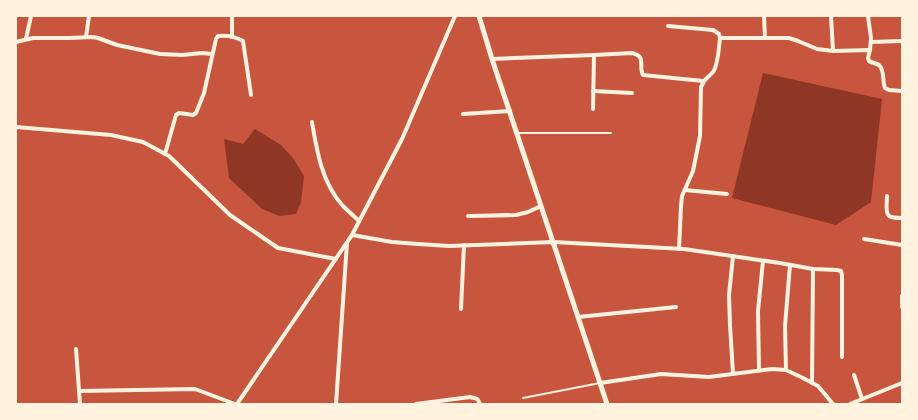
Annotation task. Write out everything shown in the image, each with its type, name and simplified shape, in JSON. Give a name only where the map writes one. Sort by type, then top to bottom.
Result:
[{"type":"street","points":[[26,39],[31,16]]},
{"type":"street","points":[[86,37],[89,16]]},
{"type":"street","points":[[232,16],[232,37]]},
{"type":"street","points":[[79,391],[195,389],[236,404],[352,235],[402,139],[455,16]]},
{"type":"street","points":[[479,16],[552,242],[607,404]]},
{"type":"street","points":[[764,16],[765,38]]},
{"type":"street","points":[[831,16],[833,51]]},
{"type":"street","points":[[868,16],[871,33],[868,58],[869,61],[882,68],[885,88],[889,90],[902,91]]},
{"type":"street","points":[[668,26],[713,30],[719,34],[720,38],[716,66],[714,71],[703,81],[700,92],[700,136],[693,171],[682,196],[679,249]]},
{"type":"street","points":[[165,154],[176,115],[179,113],[192,115],[196,113],[204,92],[212,54],[218,36],[232,37],[244,42],[251,95]]},
{"type":"street","points":[[16,42],[26,39],[95,37],[113,44],[160,54],[212,54]]},
{"type":"street","points":[[720,38],[789,38],[817,49],[833,51],[870,50]]},
{"type":"street","points":[[871,42],[902,41]]},
{"type":"street","points":[[492,60],[632,53],[637,54],[640,57],[641,72],[643,75],[703,81]]},
{"type":"street","points":[[593,109],[594,55]]},
{"type":"street","points":[[593,91],[632,93]]},
{"type":"street","points":[[463,114],[510,111]]},
{"type":"street","points":[[312,122],[319,159],[329,186],[343,207],[359,221]]},
{"type":"street","points":[[16,127],[111,135],[143,142],[170,156],[230,215],[278,248],[336,258]]},
{"type":"street","points":[[685,190],[727,194]]},
{"type":"street","points":[[887,196],[887,215],[890,217],[902,218]]},
{"type":"street","points":[[468,216],[516,215],[528,212],[541,206]]},
{"type":"street","points":[[352,235],[392,242],[449,246],[552,242],[679,249],[813,269],[837,270],[841,271],[842,275],[842,357]]},
{"type":"street","points":[[864,239],[902,245]]},
{"type":"street","points":[[336,404],[347,243]]},
{"type":"street","points":[[461,309],[464,245]]},
{"type":"street","points":[[733,256],[729,295],[733,374]]},
{"type":"street","points":[[759,370],[758,311],[763,261]]},
{"type":"street","points":[[786,370],[785,326],[790,265]]},
{"type":"street","points":[[812,383],[813,269]]},
{"type":"street","points":[[902,296],[902,307]]},
{"type":"street","points":[[578,317],[676,307]]},
{"type":"street","points":[[76,349],[80,404]]},
{"type":"street","points":[[600,383],[661,374],[709,377],[772,368],[786,370],[818,386],[833,404]]},
{"type":"street","points":[[854,375],[862,399]]},
{"type":"street","points":[[850,404],[902,383]]},
{"type":"street","points":[[416,404],[470,398],[478,399],[480,404]]},
{"type":"lane","points":[[517,133],[610,133]]},
{"type":"lane","points":[[523,398],[600,383]]},
{"type":"shaded area","points":[[763,73],[882,99],[871,202],[836,225],[732,198]]},
{"type":"shaded area","points":[[255,129],[281,145],[293,158],[304,176],[301,202],[296,214],[279,216],[262,209],[229,178],[224,139],[243,144]]}]
